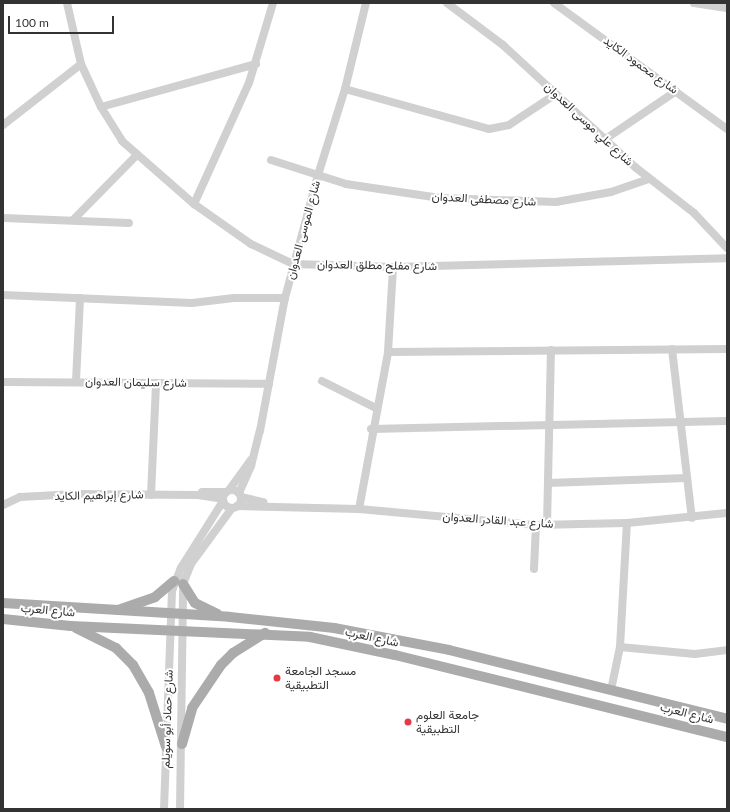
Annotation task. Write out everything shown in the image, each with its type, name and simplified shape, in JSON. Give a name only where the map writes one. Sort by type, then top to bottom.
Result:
[{"type":"main road","points":[[115,611],[155,597],[179,582],[194,603],[230,617]]},
{"type":"main road","name":"شارع العرب","points":[[3,603],[230,617],[320,626],[397,639],[727,719]]},
{"type":"main road","name":"شارع العرب","points":[[3,619],[71,626],[265,633],[310,637],[360,647],[727,736]]},
{"type":"main road","points":[[71,626],[116,648],[133,665],[149,693],[166,747]]},
{"type":"main road","points":[[182,744],[192,708],[221,665],[233,653],[265,633]]},
{"type":"street","name":"شارع مفلح مطلق العدوان","points":[[67,3],[81,64],[113,130],[136,156],[194,204],[251,244],[293,264],[393,267],[727,258]]},
{"type":"street","points":[[194,204],[239,110],[256,64],[273,3]]},
{"type":"street","name":"شارع الموسى العدوان","points":[[183,630],[183,615],[179,582],[235,507],[251,460],[269,384],[293,264],[318,175],[345,89],[366,3]]},
{"type":"street","name":"شارع علي موسى العدوان","points":[[447,3],[503,45],[604,140],[649,179],[694,213],[727,248]]},
{"type":"street","points":[[694,3],[727,8]]},
{"type":"street","name":"شارع محمود الكايد","points":[[560,4],[727,129]]},
{"type":"street","points":[[3,125],[81,64]]},
{"type":"street","points":[[101,107],[256,64]]},
{"type":"street","points":[[345,89],[489,129],[509,125],[556,94]]},
{"type":"street","points":[[604,140],[676,91]]},
{"type":"street","points":[[73,220],[136,156]]},
{"type":"street","name":"شارع مصطفى العدوان","points":[[271,160],[346,184],[403,195],[538,202],[593,196],[649,179]]},
{"type":"street","points":[[3,218],[129,223]]},
{"type":"street","points":[[359,509],[371,429],[388,352],[393,267]]},
{"type":"street","points":[[3,295],[198,303],[234,298],[285,298]]},
{"type":"street","points":[[76,381],[80,298]]},
{"type":"street","points":[[672,349],[692,518]]},
{"type":"street","points":[[388,352],[727,349]]},
{"type":"street","points":[[547,525],[551,350]]},
{"type":"street","name":"شارع سليمان العدوان","points":[[3,382],[76,381],[269,384]]},
{"type":"street","points":[[322,381],[376,408]]},
{"type":"street","points":[[151,495],[156,383]]},
{"type":"street","points":[[371,429],[727,421]]},
{"type":"street","name":"شارع الموسى العدوان","points":[[169,630],[170,614],[179,582],[225,495],[251,460]]},
{"type":"street","points":[[548,483],[687,478]]},
{"type":"street","points":[[225,495],[235,507]]},
{"type":"street","name":"شارع إبراهيم الكايد","points":[[3,505],[28,496],[240,495]]},
{"type":"street","name":"شارع عبد القادر العدوان","points":[[240,495],[269,506]]},
{"type":"street","name":"شارع عبد القادر العدوان","points":[[235,507],[269,506],[359,509],[536,525],[627,523],[692,518],[727,513]]},
{"type":"street","points":[[611,690],[620,647],[627,523]]},
{"type":"street","points":[[534,569],[536,525]]},
{"type":"street","name":"شارع حماد أبو سويلم","points":[[164,809],[169,630]]},
{"type":"street","name":"شارع حماد أبو سويلم","points":[[180,809],[183,630]]},
{"type":"street","points":[[620,647],[695,654],[727,650]]},
{"type":"place","name":"مسجد الجامعة التطبيقية","points":[[277,678]]},
{"type":"place","name":"جامعة العلوم التطبيقية","points":[[408,722]]}]
